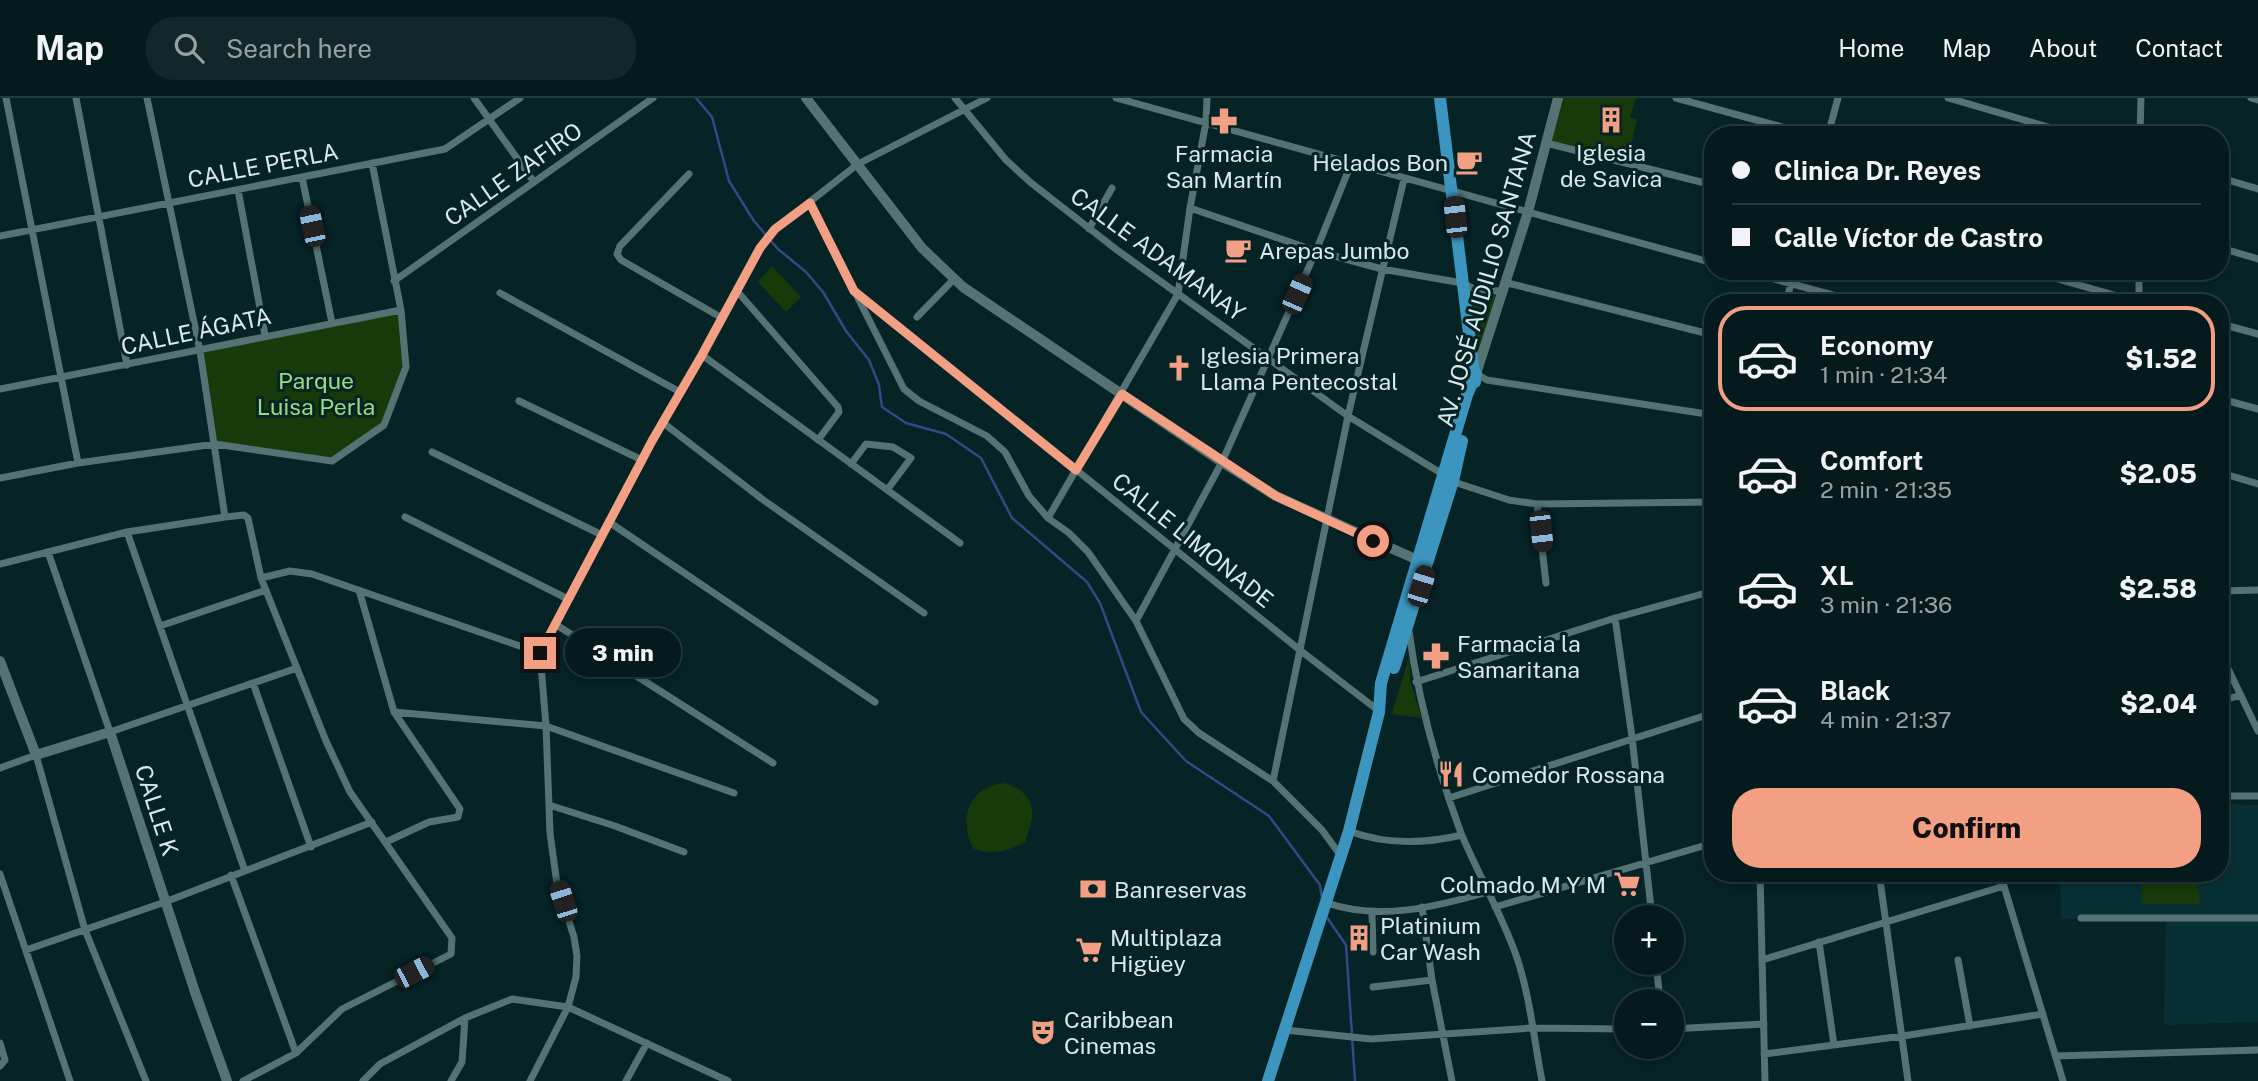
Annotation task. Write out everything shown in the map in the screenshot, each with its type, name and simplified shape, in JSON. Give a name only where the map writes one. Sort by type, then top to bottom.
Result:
[{"type":"main road","points":[[806,98],[922,248],[962,287],[1276,496],[1423,563]]},
{"type":"main road","points":[[1379,712],[1381,682],[1423,563],[1449,478],[1467,395],[1476,374],[1462,283],[1440,98]]},
{"type":"main road","name":"AV. JOSÉ AUDILIO SANTANA","points":[[1476,374],[1528,212],[1558,98]]},
{"type":"main road","points":[[1268,1081],[1349,831],[1379,712],[1408,628],[1423,563]]},
{"type":"main road","points":[[0,661],[36,755],[110,732]]},
{"type":"main road","name":"CALLE K","points":[[110,732],[165,902],[228,1081]]},
{"type":"street","points":[[6,98],[78,463]]},
{"type":"street","points":[[76,98],[128,365]]},
{"type":"street","points":[[147,98],[167,204],[200,351],[225,517]]},
{"type":"street","points":[[474,98],[534,182]]},
{"type":"street","name":"CALLE PERLA","points":[[0,236],[445,149],[520,98]]},
{"type":"street","name":"CALLE ZAFIRO","points":[[394,281],[653,98]]},
{"type":"street","name":"CALLE ADAMANAY","points":[[954,98],[1006,160],[1089,229],[1348,416],[1449,478],[1509,500],[1537,505],[1704,502]]},
{"type":"street","points":[[530,1081],[568,1007],[576,977],[577,956],[574,937],[557,884],[550,834],[540,653],[662,422],[760,248],[775,229],[858,164],[987,98]]},
{"type":"street","points":[[1116,98],[1704,261]]},
{"type":"street","points":[[1048,518],[1178,294],[1206,122],[1207,98]]},
{"type":"street","points":[[1676,98],[1778,126]]},
{"type":"street","points":[[1830,126],[1838,98]]},
{"type":"street","points":[[1948,98],[2045,126]]},
{"type":"street","points":[[2140,126],[2141,98]]},
{"type":"street","points":[[2251,98],[2258,100]]},
{"type":"street","points":[[1546,143],[1704,183]]},
{"type":"street","points":[[0,478],[78,463],[215,444],[332,461],[384,425],[406,367],[401,310],[372,163]]},
{"type":"street","points":[[1136,621],[1222,462],[1316,251],[1351,164]]},
{"type":"street","points":[[689,174],[620,246],[617,254],[621,260],[722,318]]},
{"type":"street","points":[[302,177],[332,323]]},
{"type":"street","points":[[1273,781],[1348,416],[1404,179]]},
{"type":"street","points":[[2229,180],[2258,189]]},
{"type":"street","points":[[1089,229],[1112,188]]},
{"type":"street","points":[[238,190],[265,335]]},
{"type":"street","points":[[810,203],[904,389],[919,401],[987,436],[1005,452],[1029,496],[1048,518],[1069,533],[1088,552],[1136,621],[1184,719],[1199,733],[1273,781],[1322,830],[1341,857]]},
{"type":"street","points":[[1190,208],[1316,251],[1382,268],[1462,283],[1476,290],[1503,286],[1704,333]]},
{"type":"street","points":[[2229,250],[2258,259]]},
{"type":"street","points":[[917,317],[954,278]]},
{"type":"street","points":[[1777,280],[1828,294]]},
{"type":"street","points":[[1788,294],[1792,280]]},
{"type":"street","points":[[2062,280],[2112,294]]},
{"type":"street","points":[[737,291],[838,407],[839,412],[818,440]]},
{"type":"street","name":"CALLE LIMONADE","points":[[854,291],[1379,712]]},
{"type":"street","points":[[500,293],[680,392]]},
{"type":"street","name":"CALLE ÁGATA","points":[[0,389],[401,310]]},
{"type":"street","points":[[2229,326],[2258,334]]},
{"type":"street","points":[[702,355],[960,543]]},
{"type":"street","points":[[1476,374],[1487,380],[1704,414]]},
{"type":"street","points":[[519,401],[642,460]]},
{"type":"street","points":[[2229,401],[2258,409]]},
{"type":"street","points":[[662,422],[762,499],[924,613]]},
{"type":"street","points":[[851,464],[866,444],[890,446],[911,458],[887,490]]},
{"type":"street","points":[[432,452],[602,535]]},
{"type":"street","points":[[2229,475],[2258,484]]},
{"type":"street","points":[[1537,505],[1546,583]]},
{"type":"street","points":[[0,564],[127,532],[225,517],[244,515],[248,518],[261,578],[326,741],[350,792],[452,938],[451,954],[342,1009],[296,1053],[243,1081]]},
{"type":"street","points":[[405,517],[568,599]]},
{"type":"street","points":[[609,522],[875,702]]},
{"type":"street","points":[[127,532],[245,871]]},
{"type":"street","name":"CALLE K","points":[[48,552],[110,732]]},
{"type":"street","points":[[261,578],[290,571],[301,572],[540,653]]},
{"type":"street","points":[[160,626],[266,590]]},
{"type":"street","points":[[359,590],[394,712],[461,813],[458,817],[429,822],[386,842]]},
{"type":"street","points":[[2229,591],[2258,590]]},
{"type":"street","points":[[1416,682],[1615,618],[1704,593]]},
{"type":"street","points":[[1615,618],[1632,737],[1651,905]]},
{"type":"street","points":[[555,624],[773,763]]},
{"type":"street","points":[[1408,628],[1416,682],[1449,798],[1462,835],[1516,956],[1542,1081]]},
{"type":"street","points":[[110,732],[297,668]]},
{"type":"street","points":[[2229,670],[2258,731]]},
{"type":"street","points":[[253,683],[311,846]]},
{"type":"street","points":[[2229,699],[2241,695]]},
{"type":"street","points":[[394,712],[546,726],[734,793]]},
{"type":"street","points":[[1449,798],[1704,716]]},
{"type":"street","points":[[0,768],[36,755],[85,930],[146,1081]]},
{"type":"street","points":[[2229,796],[2258,796]]},
{"type":"street","points":[[549,805],[684,852]]},
{"type":"street","points":[[26,950],[165,902],[372,822]]},
{"type":"street","points":[[1349,831],[1366,837],[1399,841],[1440,840],[1462,835]]},
{"type":"street","points":[[1495,907],[1704,847]]},
{"type":"street","points":[[0,874],[70,1081]]},
{"type":"street","points":[[231,875],[296,1053]]},
{"type":"street","points":[[1760,882],[1765,1081]]},
{"type":"street","points":[[1880,882],[1908,1081]]},
{"type":"street","points":[[2003,882],[2063,1081]]},
{"type":"street","points":[[1762,960],[2004,886]]},
{"type":"street","points":[[1326,905],[1372,913],[1453,902],[1488,892]]},
{"type":"street","points":[[1422,907],[1432,981],[1452,1081]]},
{"type":"street","points":[[1372,913],[1373,953]]},
{"type":"street","points":[[2081,918],[2258,918]]},
{"type":"street","points":[[1819,942],[1834,1045]]},
{"type":"street","points":[[1958,960],[1970,1026]]},
{"type":"street","points":[[1373,987],[1432,981]]},
{"type":"street","points":[[363,1081],[380,1064],[465,1018],[512,999],[568,1007],[647,1043],[716,1079],[728,1081]]},
{"type":"street","points":[[1763,1054],[1903,1037],[2043,1014]]},
{"type":"street","points":[[451,1081],[462,1062],[465,1018]]},
{"type":"street","points":[[1684,1028],[1763,1024]]},
{"type":"street","points":[[1285,1030],[1359,1038],[1532,1028],[1614,1029]]},
{"type":"street","points":[[0,1043],[5,1060],[0,1066]]},
{"type":"street","points":[[626,1081],[647,1043]]},
{"type":"street","points":[[2056,1056],[2258,1050]]},
{"type":"shaded area","points":[[2229,804],[2258,805],[2258,1022],[2164,1025],[2166,918],[2061,919],[2060,882],[2229,882]]},
{"type":"green space","points":[[1558,98],[1636,98],[1630,117],[1637,120],[1627,163],[1546,143]]},
{"type":"green space","points":[[772,266],[801,297],[786,312],[758,282]]},
{"type":"green space","points":[[1465,285],[1470,288],[1503,291],[1476,374]]},
{"type":"green space","name":"Parque Luisa Perla","points":[[401,310],[406,367],[384,425],[332,461],[215,444],[200,351]]},
{"type":"green space","points":[[1409,656],[1411,684],[1422,718],[1392,714]]},
{"type":"green space","points":[[1005,783],[1024,793],[1029,800],[1032,815],[1025,842],[1000,852],[974,849],[966,823],[970,806],[981,792],[993,785]]},
{"type":"green space","points":[[2142,882],[2198,882],[2200,904],[2142,904]]},
{"type":"waterway","points":[[696,98],[712,117],[729,181],[754,221],[778,249],[806,272],[823,292],[846,331],[869,360],[879,385],[882,407],[906,423],[946,434],[981,458],[1012,518],[1087,582],[1100,603],[1141,712],[1186,761],[1269,816],[1320,885],[1322,899]]},
{"type":"waterway","points":[[1326,916],[1346,945],[1355,1081]]},
{"type":"place","name":"Iglesia de Savica","points":[[1611,120]]},
{"type":"place","name":"Farmacia San Martín","points":[[1224,121]]},
{"type":"place","name":"Helados Bon","points":[[1469,162]]},
{"type":"place","name":"Arepas Jumbo","points":[[1238,250]]},
{"type":"place","name":"Iglesia Primera Llama Pentecostal","points":[[1179,368]]},
{"type":"place","name":"Farmacia la Samaritana","points":[[1436,656]]},
{"type":"place","name":"Comedor Rossana","points":[[1451,774]]},
{"type":"place","name":"Colmado M Y M","points":[[1627,884]]},
{"type":"place","name":"Banreservas","points":[[1093,889]]},
{"type":"place","name":"Platinium Car Wash","points":[[1359,938]]},
{"type":"place","name":"Multiplaza Higüey","points":[[1089,950]]},
{"type":"place","name":"Caribbean Cinemas","points":[[1043,1032]]},
{"type":"route","points":[[540,653],[662,422],[760,248],[775,229],[810,203],[854,291],[1076,470],[1122,394],[1276,496],[1373,541]]}]
